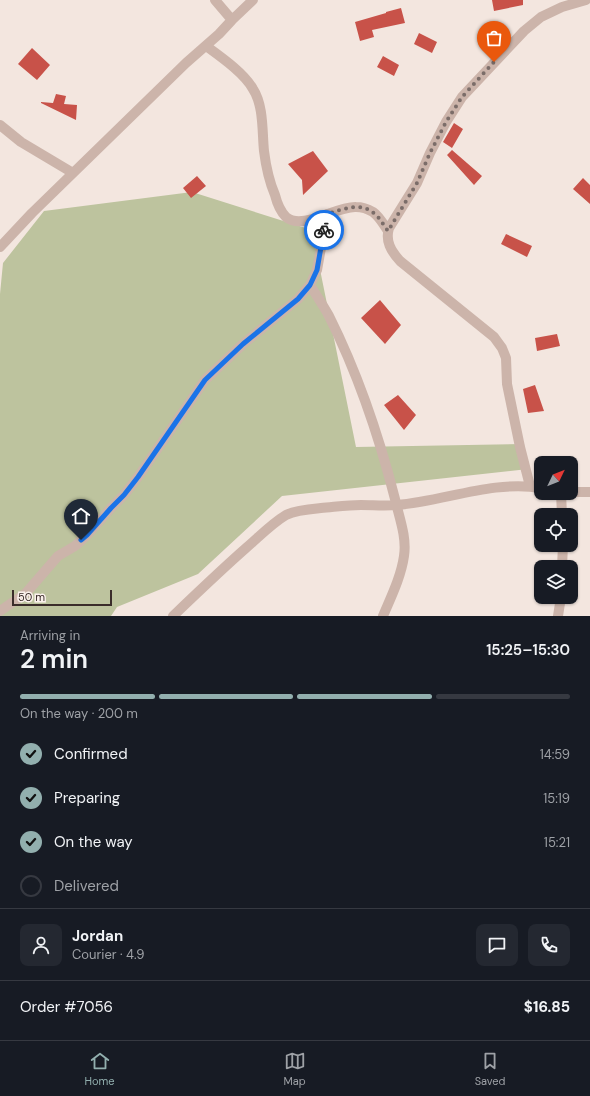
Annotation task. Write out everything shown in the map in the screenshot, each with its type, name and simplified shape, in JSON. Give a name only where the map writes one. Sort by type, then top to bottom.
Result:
[{"type":"street","points":[[215,0],[232,20]]},
{"type":"street","points":[[0,247],[32,213],[253,0]]},
{"type":"street","points":[[530,486],[507,384],[506,358],[502,348],[494,338],[400,261],[395,256],[388,242],[387,234],[417,183],[443,128],[462,97],[524,30],[541,17],[555,10],[586,0]]},
{"type":"street","points":[[206,46],[233,67],[247,81],[258,98],[268,177],[282,212],[287,218],[293,221],[303,221],[356,206],[373,212],[378,216],[388,231]]},
{"type":"street","points":[[0,125],[21,142],[74,173]]},
{"type":"street","points":[[0,611],[26,593],[58,556],[75,546],[87,535],[124,495],[138,477],[205,380],[243,344],[298,299],[310,285],[317,270],[327,214]]},
{"type":"street","points":[[310,285],[328,314],[360,385],[384,457],[404,534],[405,555],[383,616]]},
{"type":"street","points":[[173,616],[207,583],[287,514],[307,509],[359,505],[396,505],[426,501],[479,490],[505,487],[534,487]]},
{"type":"street","points":[[578,492],[590,492]]},
{"type":"street","points":[[558,616],[560,604]]},
{"type":"green space","points":[[192,192],[312,230],[356,447],[524,444],[528,469],[282,496],[198,574],[117,607],[111,616],[0,616],[0,294],[3,263],[44,211]]},
{"type":"building","points":[[492,0],[523,0],[523,5],[494,11]]},
{"type":"building","points":[[401,8],[405,23],[372,30],[374,37],[360,41],[355,22]]},
{"type":"building","points":[[419,33],[437,42],[432,53],[414,44]]},
{"type":"building","points":[[32,48],[50,65],[37,80],[18,64]]},
{"type":"building","points":[[383,56],[399,65],[394,76],[377,67]]},
{"type":"building","points":[[56,94],[66,96],[64,104],[77,105],[76,120],[41,103],[53,103]]},
{"type":"building","points":[[454,123],[463,129],[452,148],[443,142]]},
{"type":"building","points":[[452,150],[482,176],[474,185],[447,155]]},
{"type":"building","points":[[313,151],[328,171],[303,195],[302,180],[288,164]]},
{"type":"building","points":[[197,176],[206,186],[191,198],[183,188]]},
{"type":"building","points":[[583,178],[590,185],[590,204],[573,189]]},
{"type":"building","points":[[506,234],[532,246],[527,257],[501,244]]},
{"type":"building","points":[[380,300],[401,325],[385,344],[361,318]]},
{"type":"building","points":[[557,334],[560,346],[537,351],[535,338]]},
{"type":"building","points":[[535,385],[544,411],[528,413],[523,389]]},
{"type":"building","points":[[398,395],[416,415],[404,430],[384,405]]},
{"type":"way so far","points":[[324,230],[327,214],[356,206],[373,212],[378,216],[388,231],[417,183],[446,122],[462,97],[494,62]]},
{"type":"route","points":[[81,540],[124,495],[138,477],[205,380],[243,344],[298,299],[310,285],[317,270],[324,230]]}]
